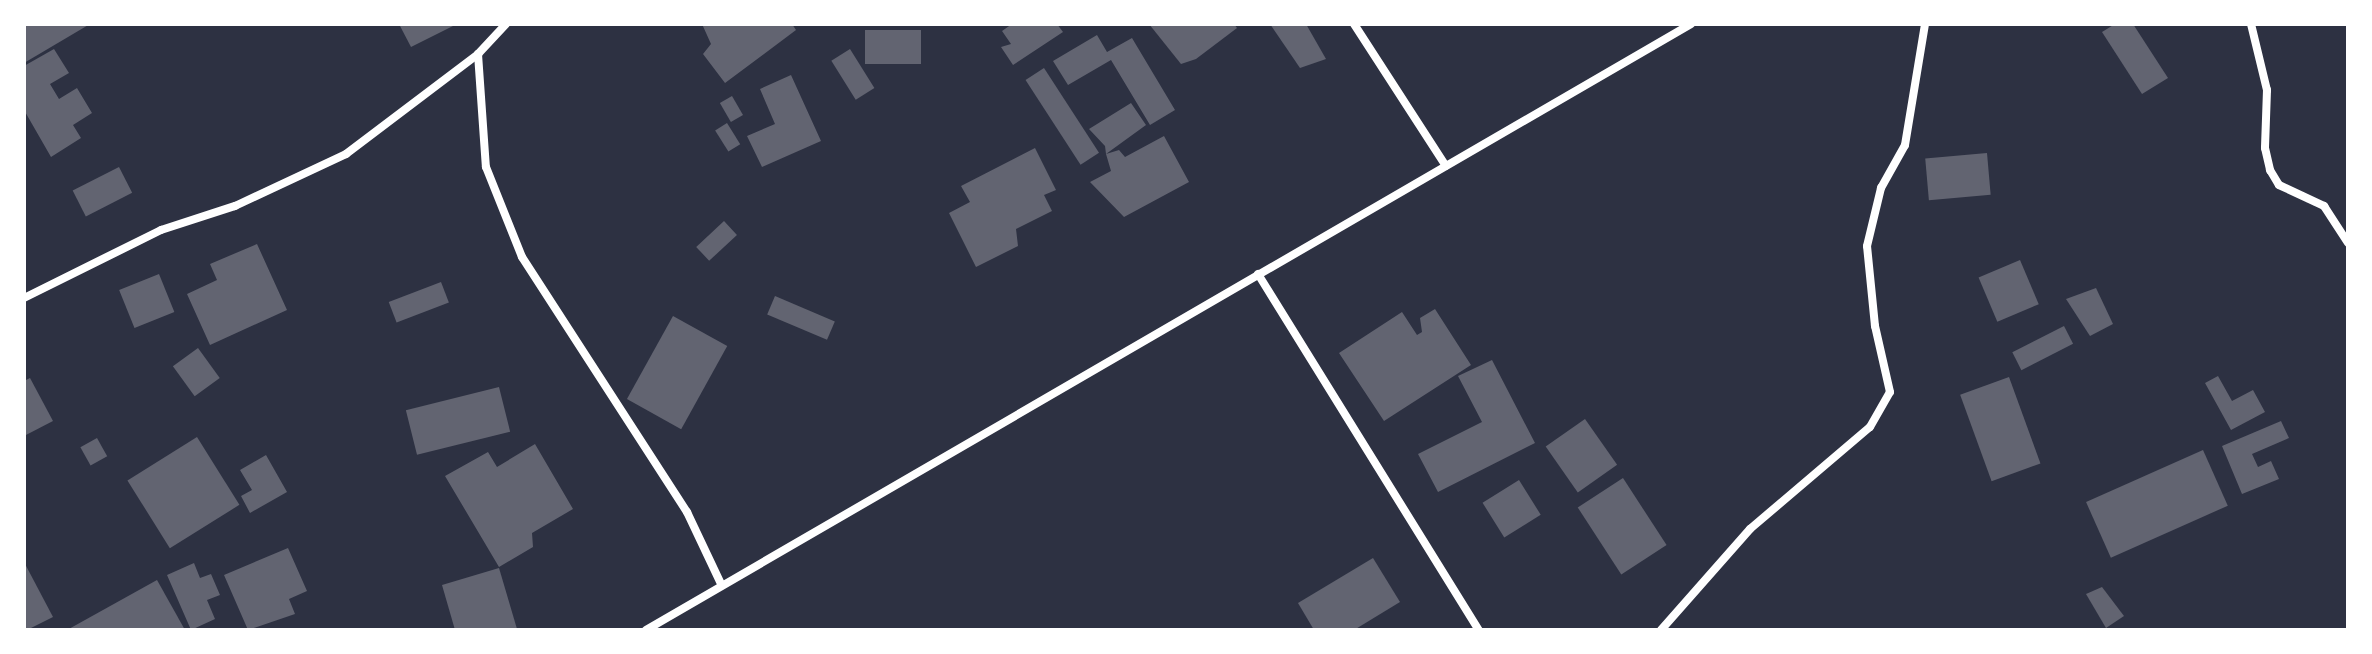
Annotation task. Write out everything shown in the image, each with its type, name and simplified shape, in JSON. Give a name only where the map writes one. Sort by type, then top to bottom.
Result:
[{"type":"street","points":[[24,298],[161,230],[235,206],[346,154],[478,54],[506,24]]},
{"type":"street","points":[[1354,24],[1446,166]]},
{"type":"street","points":[[646,630],[1691,24]]},
{"type":"street","points":[[1661,630],[1750,529],[1870,427],[1890,392],[1875,326],[1867,246],[1881,188],[1905,145],[1925,24]]},
{"type":"street","points":[[2251,24],[2267,90],[2265,148],[2270,170],[2279,185],[2324,206],[2348,243]]},
{"type":"street","points":[[478,54],[486,167],[522,257],[687,512],[721,584]]},
{"type":"street","points":[[1258,274],[1479,630]]},
{"type":"building","points":[[24,24],[90,24],[24,63]]},
{"type":"building","points":[[399,24],[457,24],[411,47]]},
{"type":"building","points":[[702,24],[792,24],[796,30],[725,83],[703,54],[711,44]]},
{"type":"building","points":[[1012,24],[1057,24],[1063,32],[1013,65],[1001,47],[1011,44],[1002,31]]},
{"type":"building","points":[[1149,24],[1234,24],[1237,28],[1196,59],[1181,64]]},
{"type":"building","points":[[1270,24],[1306,24],[1326,59],[1300,68]]},
{"type":"building","points":[[2115,24],[2133,24],[2168,78],[2142,94],[2102,32]]},
{"type":"building","points":[[865,30],[921,30],[921,64],[865,64]]},
{"type":"building","points":[[1097,35],[1107,52],[1132,38],[1175,110],[1150,125],[1111,60],[1068,85],[1053,61]]},
{"type":"building","points":[[54,49],[69,73],[50,84],[59,99],[77,88],[92,113],[73,125],[81,138],[51,157],[24,110],[24,66]]},
{"type":"building","points":[[850,49],[874,88],[856,100],[831,61]]},
{"type":"building","points":[[1044,68],[1099,153],[1081,165],[1026,80]]},
{"type":"building","points":[[791,75],[821,141],[762,167],[747,136],[775,124],[760,89]]},
{"type":"building","points":[[732,96],[743,115],[731,122],[720,103]]},
{"type":"building","points":[[1131,103],[1146,125],[1106,154],[1105,146],[1089,129]]},
{"type":"building","points":[[727,123],[740,144],[728,152],[715,130]]},
{"type":"building","points":[[1164,136],[1189,182],[1124,217],[1090,182],[1111,171],[1106,154],[1119,150],[1125,157]]},
{"type":"building","points":[[1035,148],[1056,190],[1044,195],[1052,211],[1016,229],[1018,246],[976,267],[949,213],[970,202],[961,186]]},
{"type":"building","points":[[1987,153],[1991,195],[1929,200],[1925,158]]},
{"type":"building","points":[[119,167],[132,193],[86,216],[73,191]]},
{"type":"building","points":[[724,221],[737,235],[709,261],[696,247]]},
{"type":"building","points":[[257,244],[287,310],[210,345],[187,294],[217,280],[210,264]]},
{"type":"building","points":[[2020,260],[2039,304],[1997,322],[1979,278]]},
{"type":"building","points":[[159,274],[174,312],[134,328],[119,290]]},
{"type":"building","points":[[441,282],[449,303],[397,323],[389,302]]},
{"type":"building","points":[[2096,288],[2113,324],[2090,336],[2066,299]]},
{"type":"building","points":[[775,296],[835,321],[827,340],[767,314]]},
{"type":"building","points":[[1435,309],[1471,365],[1384,421],[1339,353],[1402,312],[1417,335],[1422,332],[1420,318]]},
{"type":"building","points":[[673,316],[727,346],[681,429],[627,399]]},
{"type":"building","points":[[2064,326],[2073,344],[2021,370],[2012,352]]},
{"type":"building","points":[[198,348],[220,378],[195,396],[173,366]]},
{"type":"building","points":[[1492,360],[1535,443],[1438,492],[1418,454],[1482,422],[1458,376]]},
{"type":"building","points":[[2218,376],[2232,401],[2253,390],[2265,412],[2231,430],[2205,383]]},
{"type":"building","points":[[2009,377],[2040,463],[1992,481],[1960,395]]},
{"type":"building","points":[[30,378],[53,421],[24,436],[24,381]]},
{"type":"building","points":[[499,387],[510,432],[417,455],[406,410]]},
{"type":"building","points":[[1585,419],[1617,465],[1578,492],[1546,447]]},
{"type":"building","points":[[2281,421],[2289,438],[2252,454],[2258,467],[2271,461],[2279,479],[2242,494],[2222,446]]},
{"type":"building","points":[[197,437],[239,505],[170,548],[127,480]]},
{"type":"building","points":[[97,438],[107,456],[91,466],[80,447]]},
{"type":"building","points":[[535,444],[573,509],[532,533],[533,547],[499,567],[445,476],[488,452],[497,467]]},
{"type":"building","points":[[2203,450],[2228,506],[2111,558],[2086,502]]},
{"type":"building","points":[[266,455],[287,492],[250,513],[241,496],[252,490],[240,470]]},
{"type":"building","points":[[1623,478],[1667,545],[1621,575],[1578,507]]},
{"type":"building","points":[[1519,480],[1541,515],[1504,538],[1483,503]]},
{"type":"building","points":[[288,548],[307,591],[289,599],[295,614],[248,630],[224,575]]},
{"type":"building","points":[[1373,558],[1400,602],[1354,630],[1314,630],[1298,603]]},
{"type":"building","points":[[24,562],[53,617],[27,630],[24,630]]},
{"type":"building","points":[[194,563],[200,578],[211,574],[220,595],[207,600],[215,619],[191,630],[167,575]]},
{"type":"building","points":[[499,568],[517,629],[455,630],[442,585]]},
{"type":"building","points":[[157,580],[185,630],[67,630]]},
{"type":"building","points":[[2102,587],[2124,616],[2106,628],[2086,594]]}]
